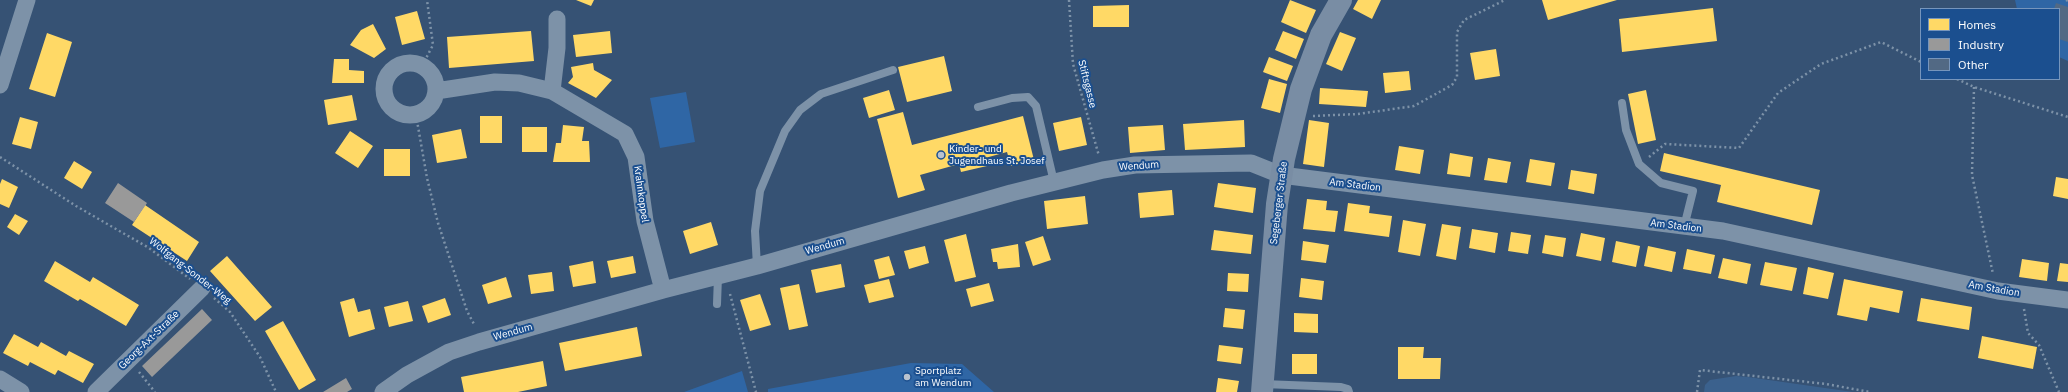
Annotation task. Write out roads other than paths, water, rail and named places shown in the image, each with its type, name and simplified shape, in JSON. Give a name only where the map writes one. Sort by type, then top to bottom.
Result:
[{"type":"main road","name":"Segeberger Straße","points":[[1262,388],[1280,175],[1301,89],[1321,35],[1341,0]]},
{"type":"street","points":[[0,85],[27,0]]},
{"type":"street","points":[[552,91],[557,48],[557,19]]},
{"type":"street","points":[[403,64],[415,64],[422,66],[427,70],[435,81],[436,91],[434,99],[428,108],[416,115],[408,115],[397,112],[390,107],[386,98],[384,85],[388,75],[394,68],[403,64]]},
{"type":"street","name":"Krahnkoppel","points":[[436,91],[495,82],[519,84],[552,91],[624,134],[636,157],[645,221],[662,290]]},
{"type":"street","name":"Wendum","points":[[384,392],[407,375],[449,352],[482,341],[662,290],[757,266],[1054,182],[1103,170],[1135,165],[1251,163],[1280,175]]},
{"type":"street","name":"Am Stadion","points":[[1280,175],[1723,231],[1998,291],[2068,300]]},
{"type":"street","name":"Georg-Axt-Straße","points":[[96,392],[202,288]]},
{"type":"street","points":[[0,379],[21,392]]},
{"type":"lane","points":[[757,266],[755,231],[760,191],[785,131],[800,110],[821,94],[893,70]]},
{"type":"lane","points":[[978,106],[1012,98],[1028,97],[1036,106],[1054,182]]},
{"type":"lane","points":[[1622,103],[1626,130],[1639,164],[1661,183],[1693,191],[1684,226]]},
{"type":"lane","points":[[717,304],[722,275]]},
{"type":"lane","points":[[1262,388],[1341,387],[1348,389],[1349,392]]},
{"type":"place","name":"Kinder- und Jugendhaus St. Josef","points":[[941,155]]},
{"type":"place","name":"Sportplatz am Wendum","points":[[907,377]]}]
